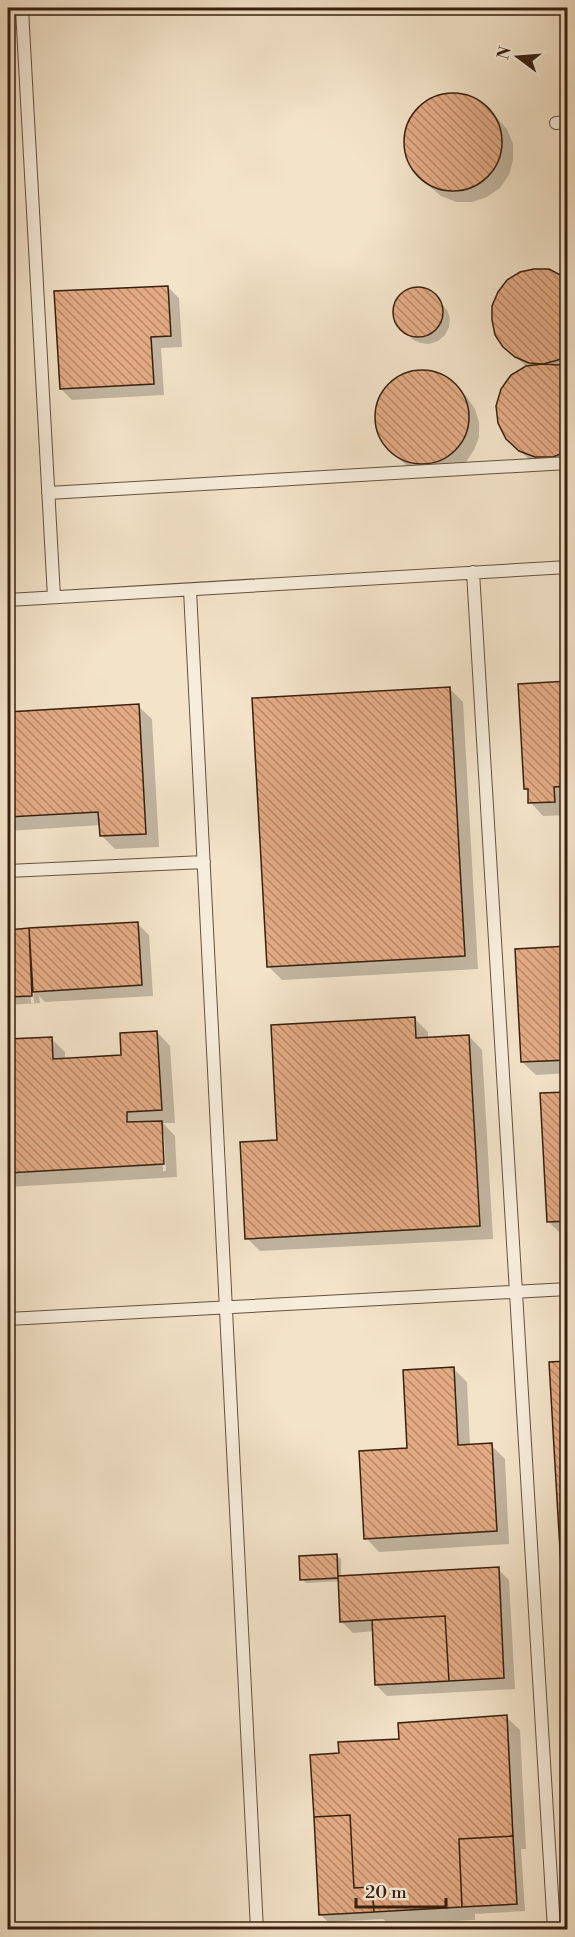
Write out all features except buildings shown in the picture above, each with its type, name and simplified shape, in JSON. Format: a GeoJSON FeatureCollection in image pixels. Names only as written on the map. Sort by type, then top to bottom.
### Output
{"type":"FeatureCollection","features":[{"type":"Feature","properties":{"kind":"lane"},"geometry":{"type":"LineString","coordinates":[[8,10],[22,9],[54,597]]}},
{"type":"Feature","properties":{"kind":"lane"},"geometry":{"type":"LineString","coordinates":[[48,493],[567,463]]}},
{"type":"Feature","properties":{"kind":"lane"},"geometry":{"type":"LineString","coordinates":[[8,600],[567,567]]}},
{"type":"Feature","properties":{"kind":"lane"},"geometry":{"type":"LineString","coordinates":[[473,572],[554,1929]]}},
{"type":"Feature","properties":{"kind":"lane"},"geometry":{"type":"LineString","coordinates":[[190,590],[257,1929]]}},
{"type":"Feature","properties":{"kind":"lane"},"geometry":{"type":"LineString","coordinates":[[8,871],[204,862]]}},
{"type":"Feature","properties":{"kind":"lane"},"geometry":{"type":"LineString","coordinates":[[8,1319],[567,1289]]}}]}
